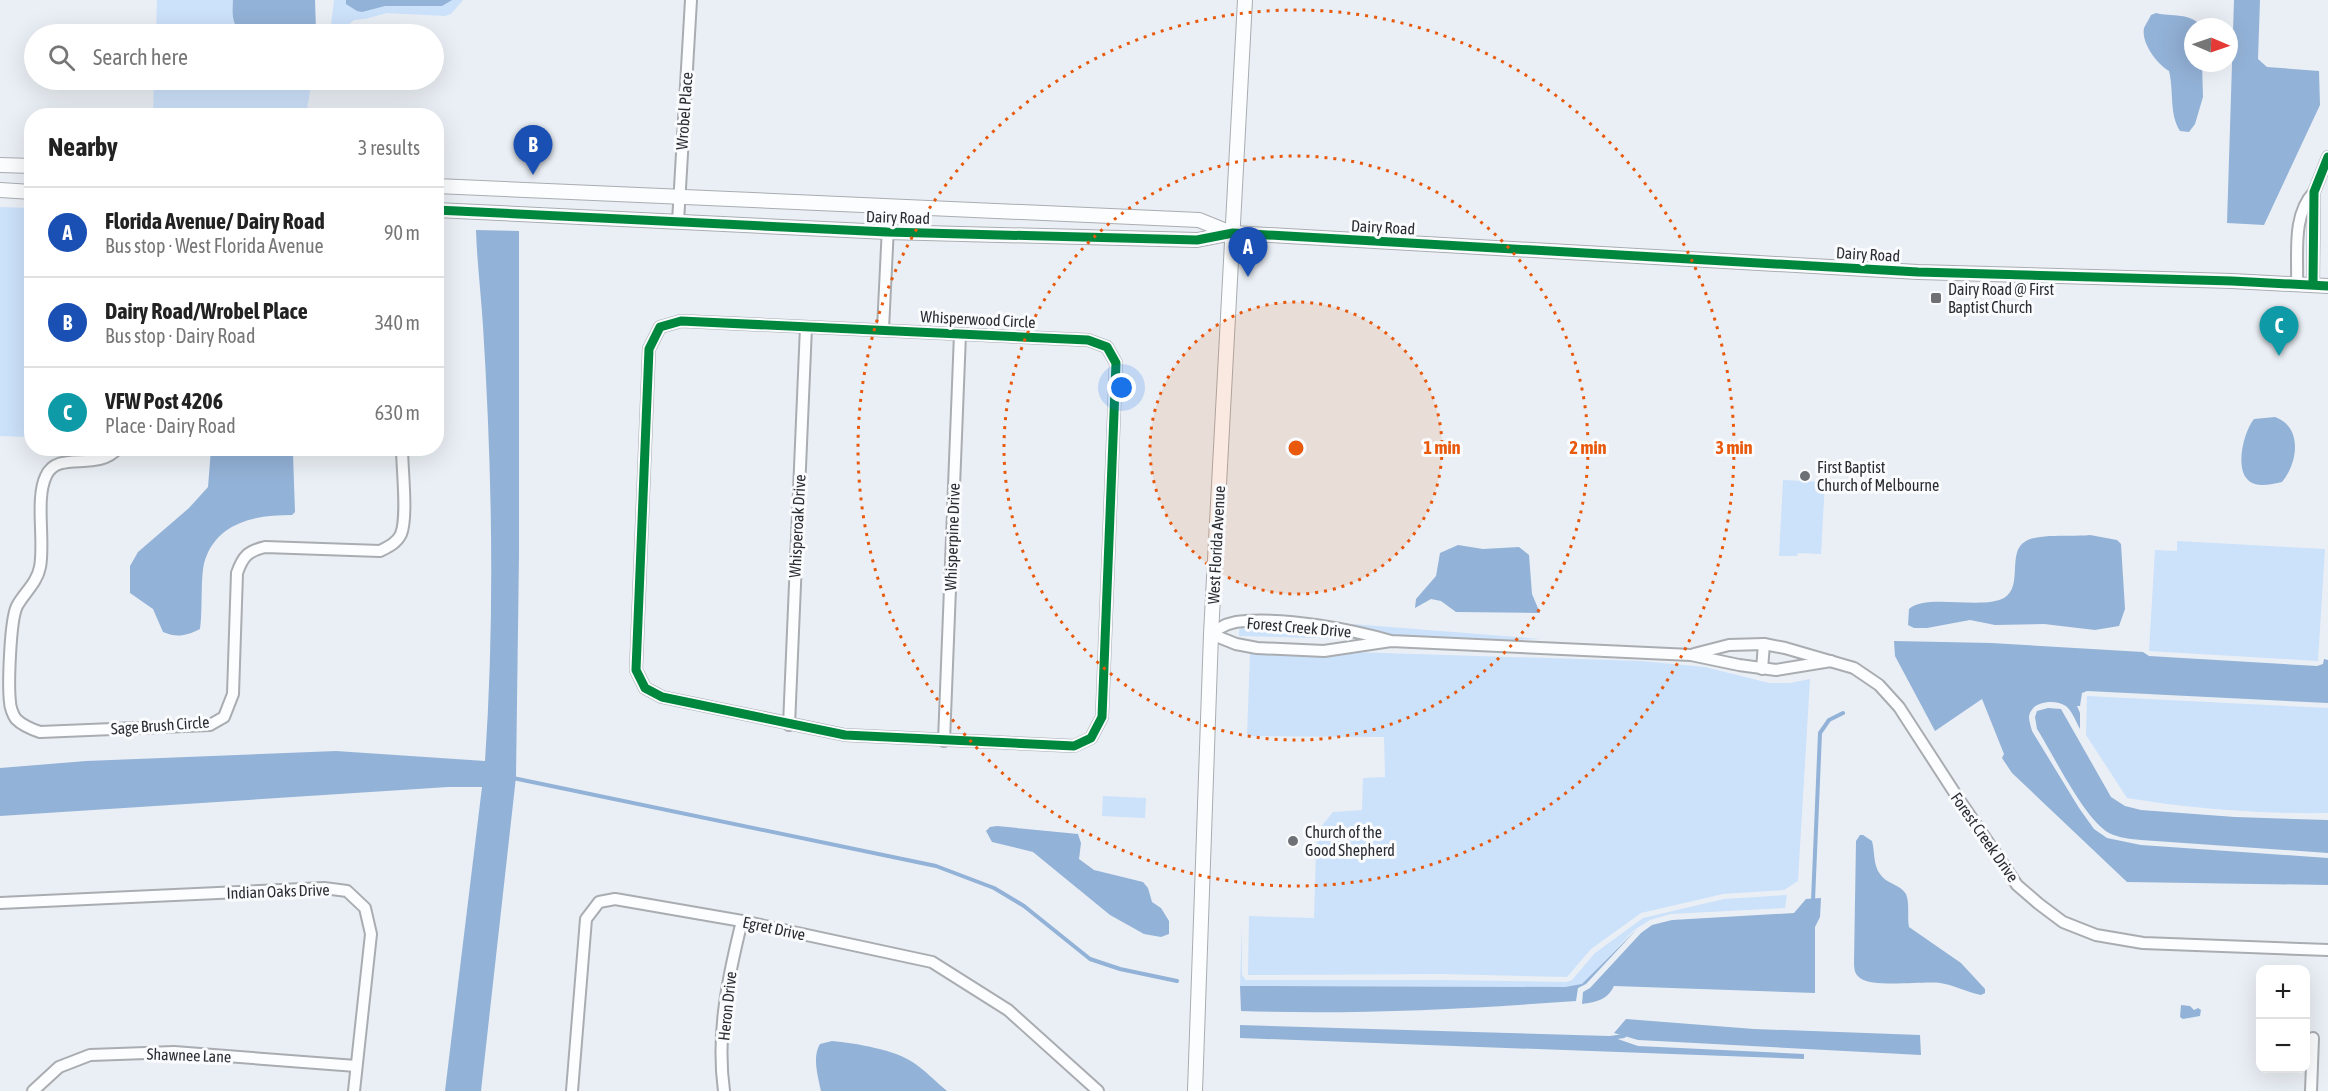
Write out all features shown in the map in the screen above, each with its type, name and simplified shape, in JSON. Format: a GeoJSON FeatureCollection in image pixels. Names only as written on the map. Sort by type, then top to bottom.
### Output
{"type":"FeatureCollection","features":[{"type":"Feature","properties":{"kind":"street","name":"Wrobel Place"},"geometry":{"type":"LineString","coordinates":[[678,222],[691,0]]}},
{"type":"Feature","properties":{"kind":"street","name":"West Florida Avenue"},"geometry":{"type":"LineString","coordinates":[[1195,1091],[1211,634],[1245,0]]}},
{"type":"Feature","properties":{"kind":"street"},"geometry":{"type":"LineString","coordinates":[[2297,284],[2299,220],[2302,208],[2314,192],[2328,157]]}},
{"type":"Feature","properties":{"kind":"street"},"geometry":{"type":"LineString","coordinates":[[0,165],[24,166]]}},
{"type":"Feature","properties":{"kind":"street","name":"Dairy Road"},"geometry":{"type":"LineString","coordinates":[[444,186],[1199,220],[1233,233]]}},
{"type":"Feature","properties":{"kind":"street"},"geometry":{"type":"LineString","coordinates":[[0,190],[24,192]]}},
{"type":"Feature","properties":{"kind":"street"},"geometry":{"type":"LineString","coordinates":[[2313,285],[2314,192]]}},
{"type":"Feature","properties":{"kind":"street"},"geometry":{"type":"LineString","coordinates":[[883,329],[889,206]]}},
{"type":"Feature","properties":{"kind":"street","name":"Dairy Road"},"geometry":{"type":"LineString","coordinates":[[444,210],[887,232],[1197,240],[1233,233],[1918,272],[2328,286]]}},
{"type":"Feature","properties":{"kind":"street","name":"Whisperwood Circle"},"geometry":{"type":"LineString","coordinates":[[681,321],[806,327],[1088,340],[1107,347],[1116,363],[1102,717],[1091,738],[1074,746],[845,735],[662,697],[645,688],[636,670],[649,348],[660,327],[681,321]]}},
{"type":"Feature","properties":{"kind":"street","name":"Whisperoak Drive"},"geometry":{"type":"LineString","coordinates":[[789,725],[806,327]]}},
{"type":"Feature","properties":{"kind":"street","name":"Whisperpine Drive"},"geometry":{"type":"LineString","coordinates":[[944,741],[960,334]]}},
{"type":"Feature","properties":{"kind":"street","name":"Sage Brush Circle"},"geometry":{"type":"LineString","coordinates":[[110,456],[101,460],[68,461],[54,467],[46,476],[43,491],[40,566],[37,579],[16,608],[12,622],[10,703],[15,718],[27,728],[40,732],[210,724],[224,717],[233,694],[237,573],[242,559],[251,551],[265,547],[380,551],[394,543],[401,533],[404,520],[402,456]]}},
{"type":"Feature","properties":{"kind":"street","name":"Forest Creek Drive"},"geometry":{"type":"LineString","coordinates":[[1211,634],[1222,626],[1244,621],[1290,623],[1363,633],[1391,642]]}},
{"type":"Feature","properties":{"kind":"street","name":"Forest Creek Drive"},"geometry":{"type":"LineString","coordinates":[[1211,634],[1236,644],[1257,648],[1324,651],[1391,642],[1691,655],[1776,670],[1830,661]]}},
{"type":"Feature","properties":{"kind":"street"},"geometry":{"type":"LineString","coordinates":[[1762,669],[1764,644]]}},
{"type":"Feature","properties":{"kind":"street","name":"Forest Creek Drive"},"geometry":{"type":"LineString","coordinates":[[1691,655],[1729,645],[1764,644],[1854,668],[1880,685],[1899,707],[2017,885],[2063,922],[2097,935],[2143,943],[2328,950]]}},
{"type":"Feature","properties":{"kind":"street","name":"Indian Oaks Drive"},"geometry":{"type":"LineString","coordinates":[[0,903],[324,888],[347,891],[365,908],[371,934],[354,1091]]}},
{"type":"Feature","properties":{"kind":"street","name":"Egret Drive"},"geometry":{"type":"LineString","coordinates":[[572,1091],[586,919],[599,902],[615,899],[742,921],[932,962],[1008,1010],[1098,1091]]}},
{"type":"Feature","properties":{"kind":"street","name":"Heron Drive"},"geometry":{"type":"LineString","coordinates":[[724,1091],[722,1023],[727,984],[742,921]]}},
{"type":"Feature","properties":{"kind":"street"},"geometry":{"type":"LineString","coordinates":[[2311,1091],[2313,1038]]}},
{"type":"Feature","properties":{"kind":"street","name":"Shawnee Lane"},"geometry":{"type":"LineString","coordinates":[[33,1091],[59,1067],[90,1054],[174,1052],[356,1066]]}},
{"type":"Feature","properties":{"kind":"shaded area"},"geometry":{"type":"Polygon","coordinates":[[[157,0],[233,0],[235,24],[156,24],[157,0]]]}},
{"type":"Feature","properties":{"kind":"shaded area"},"geometry":{"type":"Polygon","coordinates":[[[233,0],[315,0],[316,24],[235,24],[233,0]]]}},
{"type":"Feature","properties":{"kind":"shaded area"},"geometry":{"type":"Polygon","coordinates":[[[334,0],[463,0],[451,14],[445,16],[387,13],[354,20],[349,24],[331,24],[334,0]]]}},
{"type":"Feature","properties":{"kind":"shaded area"},"geometry":{"type":"Polygon","coordinates":[[[346,0],[452,0],[442,6],[385,6],[362,12],[346,4],[346,0]]]}},
{"type":"Feature","properties":{"kind":"shaded area"},"geometry":{"type":"Polygon","coordinates":[[[2234,0],[2260,0],[2258,59],[2267,67],[2319,71],[2320,105],[2264,225],[2227,223],[2232,72],[2238,72],[2238,18],[2233,18],[2234,0]]]}},
{"type":"Feature","properties":{"kind":"shaded area"},"geometry":{"type":"Polygon","coordinates":[[[2156,13],[2190,18],[2184,18],[2184,72],[2202,72],[2203,97],[2195,124],[2189,132],[2180,131],[2174,117],[2169,71],[2155,58],[2145,40],[2144,28],[2151,15],[2156,13]]]}},
{"type":"Feature","properties":{"kind":"shaded area"},"geometry":{"type":"Polygon","coordinates":[[[154,90],[310,90],[307,108],[153,108],[154,90]]]}},
{"type":"Feature","properties":{"kind":"shaded area"},"geometry":{"type":"Polygon","coordinates":[[[0,207],[24,208],[24,437],[0,436],[0,207]]]}},
{"type":"Feature","properties":{"kind":"shaded area"},"geometry":{"type":"Polygon","coordinates":[[[476,230],[519,231],[516,777],[481,1091],[445,1091],[482,787],[448,787],[0,816],[0,768],[86,761],[336,751],[485,761],[491,598],[490,489],[486,380],[476,230]]]}},
{"type":"Feature","properties":{"kind":"shaded area"},"geometry":{"type":"Polygon","coordinates":[[[2275,417],[2284,422],[2294,437],[2292,465],[2282,482],[2265,485],[2252,483],[2244,475],[2241,459],[2247,432],[2254,419],[2275,417]]]}},
{"type":"Feature","properties":{"kind":"shaded area"},"geometry":{"type":"Polygon","coordinates":[[[210,456],[293,456],[295,512],[292,515],[265,517],[240,523],[219,537],[211,547],[203,566],[200,629],[177,636],[163,632],[153,609],[130,593],[130,566],[138,552],[189,508],[208,487],[210,456]]]}},
{"type":"Feature","properties":{"kind":"shaded area"},"geometry":{"type":"Polygon","coordinates":[[[1783,480],[1825,482],[1821,554],[1798,553],[1797,556],[1779,556],[1783,480]]]}},
{"type":"Feature","properties":{"kind":"shaded area"},"geometry":{"type":"Polygon","coordinates":[[[2090,535],[2117,540],[2121,544],[2125,609],[2119,626],[2095,630],[2044,624],[1995,625],[1970,620],[1927,628],[1914,628],[1908,625],[1909,609],[1917,604],[1928,602],[1982,603],[2004,598],[2013,586],[2017,553],[2026,541],[2048,536],[2090,535]]]}},
{"type":"Feature","properties":{"kind":"shaded area"},"geometry":{"type":"Polygon","coordinates":[[[2177,541],[2325,549],[2318,661],[2149,651],[2155,550],[2177,551],[2177,541]]]}},
{"type":"Feature","properties":{"kind":"shaded area"},"geometry":{"type":"Polygon","coordinates":[[[1458,545],[1483,549],[1519,547],[1529,555],[1532,594],[1540,613],[1456,612],[1441,601],[1431,599],[1415,608],[1416,599],[1436,576],[1440,553],[1458,545]]]}},
{"type":"Feature","properties":{"kind":"shaded area"},"geometry":{"type":"Polygon","coordinates":[[[1240,615],[1541,639],[1466,642],[1239,636],[1240,615]]]}},
{"type":"Feature","properties":{"kind":"shaded area"},"geometry":{"type":"Polygon","coordinates":[[[1894,641],[1991,643],[2143,652],[2149,656],[2317,666],[2323,664],[2324,659],[2328,660],[2328,703],[2087,691],[2082,693],[2080,706],[2077,706],[2080,713],[2080,729],[2069,709],[2059,703],[2048,702],[2038,705],[2030,712],[2029,717],[2032,731],[2079,808],[2094,829],[2107,838],[2141,845],[2328,858],[2328,885],[2127,882],[2012,773],[2002,758],[2004,754],[1982,699],[1935,731],[1895,656],[1894,641]]]}},
{"type":"Feature","properties":{"kind":"shaded area"},"geometry":{"type":"Polygon","coordinates":[[[1351,652],[1641,661],[1705,667],[1769,683],[1790,683],[1810,679],[1798,881],[1784,890],[1723,894],[1641,913],[1591,949],[1567,977],[1441,974],[1248,975],[1249,916],[1314,918],[1316,850],[1320,828],[1333,812],[1362,810],[1363,778],[1385,777],[1384,737],[1247,736],[1250,653],[1309,657],[1351,652]]]}},
{"type":"Feature","properties":{"kind":"shaded area"},"geometry":{"type":"Polygon","coordinates":[[[2087,696],[2328,708],[2328,813],[2227,810],[2127,798],[2086,735],[2087,696]]]}},
{"type":"Feature","properties":{"kind":"shaded area"},"geometry":{"type":"Polygon","coordinates":[[[2048,708],[2061,709],[2111,797],[2125,806],[2141,810],[2235,817],[2328,820],[2328,853],[2141,840],[2109,833],[2099,826],[2079,801],[2037,729],[2035,717],[2037,711],[2048,708]]]}},
{"type":"Feature","properties":{"kind":"shaded area"},"geometry":{"type":"Polygon","coordinates":[[[1103,796],[1146,798],[1145,818],[1102,816],[1103,796]]]}},
{"type":"Feature","properties":{"kind":"shaded area"},"geometry":{"type":"Polygon","coordinates":[[[990,827],[1078,834],[1081,843],[1079,859],[1094,870],[1143,882],[1148,888],[1152,902],[1161,908],[1169,921],[1169,934],[1161,937],[1144,934],[1110,915],[1033,852],[992,842],[986,831],[990,827]]]}},
{"type":"Feature","properties":{"kind":"shaded area"},"geometry":{"type":"Polygon","coordinates":[[[1860,835],[1872,841],[1875,863],[1880,874],[1906,894],[1909,927],[1961,963],[1985,989],[1985,993],[1981,995],[1940,983],[1875,983],[1860,978],[1854,968],[1854,961],[1856,841],[1860,835]]]}},
{"type":"Feature","properties":{"kind":"shaded area"},"geometry":{"type":"Polygon","coordinates":[[[1787,895],[1785,908],[1671,914],[1650,920],[1634,930],[1582,985],[1565,987],[1240,986],[1242,925],[1242,975],[1246,980],[1567,982],[1572,980],[1595,953],[1643,918],[1724,899],[1787,895]]]}},
{"type":"Feature","properties":{"kind":"shaded area"},"geometry":{"type":"Polygon","coordinates":[[[1821,898],[1820,917],[1815,927],[1815,993],[1614,986],[1601,1000],[1582,1004],[1583,992],[1590,988],[1641,933],[1652,925],[1672,920],[1794,913],[1806,899],[1821,898]]]}},
{"type":"Feature","properties":{"kind":"shaded area"},"geometry":{"type":"Polygon","coordinates":[[[1638,928],[1586,984],[1578,988],[1576,1001],[1408,1011],[1241,1011],[1240,986],[1565,987],[1582,984],[1638,928]]]}},
{"type":"Feature","properties":{"kind":"shaded area"},"geometry":{"type":"Polygon","coordinates":[[[2181,1005],[2190,1006],[2194,1010],[2198,1008],[2201,1010],[2200,1016],[2183,1019],[2180,1017],[2181,1005]]]}},
{"type":"Feature","properties":{"kind":"shaded area"},"geometry":{"type":"Polygon","coordinates":[[[1626,1019],[1754,1029],[1920,1035],[1921,1055],[1638,1040],[1614,1033],[1626,1019]]]}},
{"type":"Feature","properties":{"kind":"shaded area"},"geometry":{"type":"Polygon","coordinates":[[[1240,1025],[1609,1036],[1638,1046],[1804,1054],[1804,1059],[1240,1038],[1240,1025]]]}},
{"type":"Feature","properties":{"kind":"shaded area"},"geometry":{"type":"Polygon","coordinates":[[[832,1041],[852,1043],[897,1054],[923,1069],[947,1091],[821,1091],[816,1055],[820,1044],[832,1041]]]}},
{"type":"Feature","properties":{"kind":"waterway"},"geometry":{"type":"LineString","coordinates":[[1813,901],[1820,733],[1829,720],[1843,713]]}},
{"type":"Feature","properties":{"kind":"waterway"},"geometry":{"type":"LineString","coordinates":[[513,778],[936,866],[994,888],[1024,906],[1090,959],[1120,969],[1177,981]]}},
{"type":"Feature","properties":{"kind":"waterway"},"geometry":{"type":"LineString","coordinates":[[1610,1038],[1624,1036]]}},
{"type":"Feature","properties":{"kind":"cycle path"},"geometry":{"type":"LineString","coordinates":[[2313,284],[2314,192],[2328,157]]}},
{"type":"Feature","properties":{"kind":"cycle path"},"geometry":{"type":"LineString","coordinates":[[444,210],[887,232],[1197,240],[1233,233],[1918,272],[2328,286]]}},
{"type":"Feature","properties":{"kind":"cycle path"},"geometry":{"type":"LineString","coordinates":[[681,321],[1088,340],[1107,347],[1116,363],[1102,717],[1091,738],[1074,746],[845,735],[662,697],[645,688],[636,670],[649,349],[660,327],[681,321]]}},
{"type":"Feature","properties":{"kind":"place","name":"Dairy Road/Wrobel Place"},"geometry":{"type":"Point","coordinates":[533,175]}},
{"type":"Feature","properties":{"kind":"place","name":"Florida Avenue/ Dairy Road"},"geometry":{"type":"Point","coordinates":[1248,277]}},
{"type":"Feature","properties":{"kind":"place","name":"Dairy Road @ First Baptist Church"},"geometry":{"type":"Point","coordinates":[1936,298]}},
{"type":"Feature","properties":{"kind":"place","name":"VFW Post 4206"},"geometry":{"type":"Point","coordinates":[2279,356]}},
{"type":"Feature","properties":{"kind":"place","name":"First Baptist Church of Melbourne"},"geometry":{"type":"Point","coordinates":[1805,476]}},
{"type":"Feature","properties":{"kind":"place","name":"Church of the Good Shepherd"},"geometry":{"type":"Point","coordinates":[1293,841]}}]}
